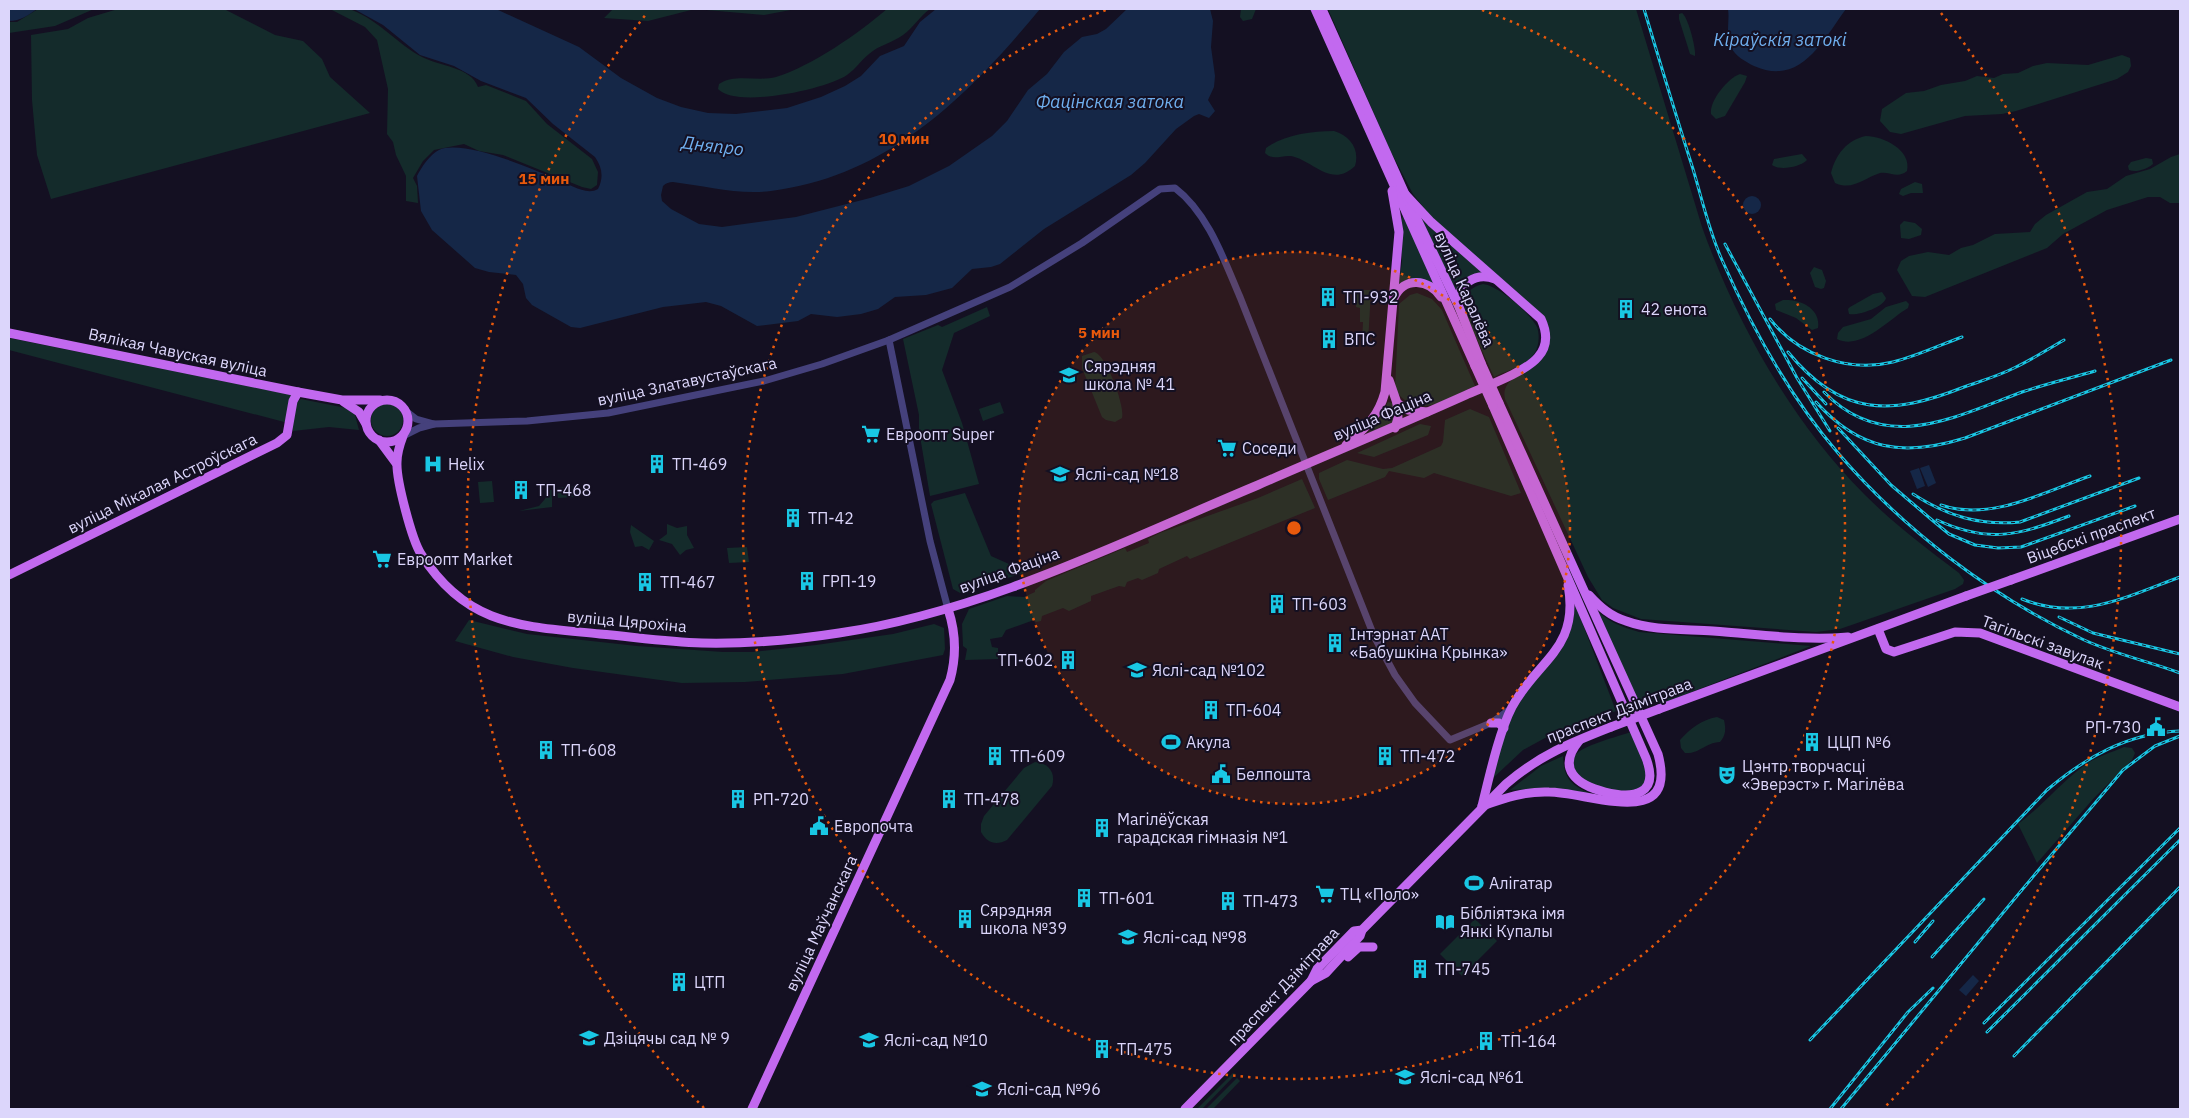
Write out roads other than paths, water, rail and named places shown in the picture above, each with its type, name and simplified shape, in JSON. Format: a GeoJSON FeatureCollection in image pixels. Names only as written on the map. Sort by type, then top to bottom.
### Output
{"type":"FeatureCollection","features":[{"type":"Feature","properties":{"kind":"main road","name":"вуліца Каралёва"},"geometry":{"type":"LineString","coordinates":[[1315,9],[1450,312],[1478,365],[1658,754],[1662,771],[1661,783],[1652,796],[1636,803],[1552,792],[1538,792],[1518,794],[1482,806]]}},
{"type":"Feature","properties":{"kind":"main road","name":"вуліца Каралёва"},"geometry":{"type":"LineString","coordinates":[[1322,9],[1405,194],[1459,307],[1478,365]]}},
{"type":"Feature","properties":{"kind":"main road"},"geometry":{"type":"LineString","coordinates":[[1340,450],[1371,422],[1381,407],[1388,375],[1398,232],[1391,179]]}},
{"type":"Feature","properties":{"kind":"main road"},"geometry":{"type":"LineString","coordinates":[[1405,194],[1431,222],[1499,281]]}},
{"type":"Feature","properties":{"kind":"main road"},"geometry":{"type":"LineString","coordinates":[[1459,307],[1458,297],[1465,284],[1482,276],[1499,281]]}},
{"type":"Feature","properties":{"kind":"main road","name":"вуліца Фаціна"},"geometry":{"type":"LineString","coordinates":[[948,609],[1024,583],[1395,428],[1513,374],[1535,361],[1544,345],[1546,332],[1544,326],[1532,309],[1499,281]]}},
{"type":"Feature","properties":{"kind":"main road"},"geometry":{"type":"LineString","coordinates":[[1392,305],[1402,286],[1416,282],[1429,285],[1436,290],[1450,312]]}},
{"type":"Feature","properties":{"kind":"main road","name":"Вялікая Чавуская вуліца"},"geometry":{"type":"LineString","coordinates":[[9,333],[342,400],[380,400]]}},
{"type":"Feature","properties":{"kind":"main road"},"geometry":{"type":"LineString","coordinates":[[1388,375],[1397,403],[1398,418],[1395,428]]}},
{"type":"Feature","properties":{"kind":"main road","name":"вуліца Мікалая Астроўскага"},"geometry":{"type":"LineString","coordinates":[[9,575],[277,443],[288,435],[293,402],[298,392]]}},
{"type":"Feature","properties":{"kind":"main road"},"geometry":{"type":"LineString","coordinates":[[342,400],[353,407],[366,424],[369,432],[379,440],[393,442],[403,436],[408,422],[407,412],[393,400],[380,400],[370,409],[366,424]]}},
{"type":"Feature","properties":{"kind":"main road"},"geometry":{"type":"LineString","coordinates":[[1397,403],[1408,410],[1427,412]]}},
{"type":"Feature","properties":{"kind":"main road","name":"вуліца Каралёва"},"geometry":{"type":"LineString","coordinates":[[1496,404],[1649,767],[1648,785],[1639,793],[1620,796],[1594,789],[1576,780],[1570,771],[1569,763],[1572,750],[1580,739]]}},
{"type":"Feature","properties":{"kind":"main road","name":"вуліца Цярохіна"},"geometry":{"type":"LineString","coordinates":[[396,463],[403,436]]}},
{"type":"Feature","properties":{"kind":"main road","name":"вуліца Цярохіна"},"geometry":{"type":"LineString","coordinates":[[379,440],[396,463],[412,535],[432,571],[460,599],[484,614],[503,621],[529,626],[695,642],[744,642],[840,633],[948,609]]}},
{"type":"Feature","properties":{"kind":"main road","name":"Віцебскі праспект"},"geometry":{"type":"LineString","coordinates":[[2011,580],[2180,518]]}},
{"type":"Feature","properties":{"kind":"main road"},"geometry":{"type":"LineString","coordinates":[[1482,806],[1504,728],[1512,708],[1561,644],[1567,629],[1570,604],[1566,572]]}},
{"type":"Feature","properties":{"kind":"main road","name":"праспект Дзімітрава"},"geometry":{"type":"LineString","coordinates":[[1185,1109],[1311,982],[1317,969],[1354,932],[1362,930],[1482,806],[1526,767],[1552,751],[1611,727],[2011,580]]}},
{"type":"Feature","properties":{"kind":"main road"},"geometry":{"type":"LineString","coordinates":[[1579,582],[1604,610],[1619,619],[1642,626],[1818,639],[1860,636]]}},
{"type":"Feature","properties":{"kind":"main road","name":"вуліца Маўчанскага"},"geometry":{"type":"LineString","coordinates":[[752,1109],[950,680],[955,658],[955,639],[954,627],[948,609]]}},
{"type":"Feature","properties":{"kind":"main road","name":"Тагільскі завулак"},"geometry":{"type":"LineString","coordinates":[[1878,629],[1886,648],[1894,652],[1955,632],[1980,633],[2180,708]]}},
{"type":"Feature","properties":{"kind":"main road"},"geometry":{"type":"LineString","coordinates":[[1615,688],[1626,684]]}},
{"type":"Feature","properties":{"kind":"main road"},"geometry":{"type":"LineString","coordinates":[[1490,723],[1499,723],[1504,728]]}},
{"type":"Feature","properties":{"kind":"main road"},"geometry":{"type":"LineString","coordinates":[[1326,973],[1360,936],[1362,930]]}},
{"type":"Feature","properties":{"kind":"main road"},"geometry":{"type":"LineString","coordinates":[[1311,982],[1339,966],[1359,947],[1372,947]]}},
{"type":"Feature","properties":{"kind":"street"},"geometry":{"type":"LineString","coordinates":[[889,340],[1010,287],[1082,243],[1160,189],[1167,187],[1175,188],[1184,195],[1210,230],[1240,296],[1374,636],[1395,675],[1415,703],[1450,740],[1490,723],[1512,708]]}},
{"type":"Feature","properties":{"kind":"street","name":"вуліца Златавустаўскага"},"geometry":{"type":"LineString","coordinates":[[434,424],[537,420],[608,413],[679,400],[764,381],[822,364],[889,340]]}},
{"type":"Feature","properties":{"kind":"street","name":"вуліца Фаціна"},"geometry":{"type":"LineString","coordinates":[[889,340],[930,541],[948,609]]}},
{"type":"Feature","properties":{"kind":"street"},"geometry":{"type":"LineString","coordinates":[[407,412],[416,419],[434,424]]}},
{"type":"Feature","properties":{"kind":"street"},"geometry":{"type":"LineString","coordinates":[[403,436],[419,428],[434,424]]}},
{"type":"Feature","properties":{"kind":"water"},"geometry":{"type":"Polygon","coordinates":[[[9,9],[37,9],[21,19],[9,21],[9,9]]]}},
{"type":"Feature","properties":{"kind":"water","name":"Фацінская затока"},"geometry":{"type":"Polygon","coordinates":[[[354,9],[496,9],[579,47],[621,78],[657,98],[681,107],[708,113],[736,114],[787,108],[821,97],[845,86],[861,76],[880,56],[904,46],[920,22],[936,9],[1040,9],[1013,41],[954,101],[923,127],[889,150],[853,168],[813,182],[771,191],[734,191],[673,182],[663,186],[662,201],[671,209],[699,224],[722,227],[796,217],[870,198],[909,186],[949,166],[992,136],[1007,121],[1028,90],[1047,74],[1064,52],[1082,37],[1097,34],[1106,29],[1127,9],[1210,9],[1213,21],[1211,47],[1215,76],[1214,87],[1208,100],[1215,111],[1209,118],[1199,114],[1194,116],[1176,129],[1145,163],[1131,175],[1044,229],[1000,264],[972,269],[952,288],[926,295],[895,297],[878,309],[861,314],[837,317],[811,314],[798,321],[757,326],[721,306],[706,302],[663,307],[580,328],[571,327],[532,305],[526,298],[523,284],[516,275],[489,272],[475,268],[432,230],[421,211],[417,176],[426,162],[439,150],[464,148],[533,169],[578,189],[593,191],[598,189],[602,176],[601,168],[595,157],[553,124],[526,98],[481,81],[454,66],[420,55],[383,25],[354,9]]]}},
{"type":"Feature","properties":{"kind":"water","name":"Кіраўскія затокі"},"geometry":{"type":"Polygon","coordinates":[[[1728,9],[1846,9],[1829,34],[1809,57],[1798,65],[1785,70],[1771,71],[1748,63],[1733,50],[1728,38],[1728,9]]]}},
{"type":"Feature","properties":{"kind":"water"},"geometry":{"type":"Polygon","coordinates":[[[1752,196],[1758,199],[1761,205],[1758,211],[1752,214],[1746,211],[1743,205],[1746,199],[1752,196]]]}},
{"type":"Feature","properties":{"kind":"water"},"geometry":{"type":"Polygon","coordinates":[[[1929,465],[1936,483],[1928,487],[1920,468],[1929,465]]]}},
{"type":"Feature","properties":{"kind":"water"},"geometry":{"type":"Polygon","coordinates":[[[1919,468],[1925,486],[1917,489],[1910,471],[1919,468]]]}},
{"type":"Feature","properties":{"kind":"water"},"geometry":{"type":"Polygon","coordinates":[[[1973,975],[1979,981],[1966,996],[1959,990],[1973,975]]]}},
{"type":"Feature","properties":{"kind":"railway"},"geometry":{"type":"LineString","coordinates":[[1644,9],[1717,249],[1746,311],[1773,361],[1820,431],[1838,453],[1891,508],[1920,534],[1982,582],[2048,622],[2082,639],[2106,649],[2180,673]]}},
{"type":"Feature","properties":{"kind":"railway"},"geometry":{"type":"LineString","coordinates":[[1725,244],[1797,378],[1830,431]]}},
{"type":"Feature","properties":{"kind":"railway"},"geometry":{"type":"LineString","coordinates":[[1770,319],[1781,332],[1809,351],[1842,363],[1859,365],[1893,362],[1920,354],[1962,337]]}},
{"type":"Feature","properties":{"kind":"railway"},"geometry":{"type":"LineString","coordinates":[[1788,352],[1808,373],[1828,389],[1848,399],[1868,405],[1890,406],[1913,403],[1938,396],[1996,376],[2027,362],[2064,340]]}},
{"type":"Feature","properties":{"kind":"railway"},"geometry":{"type":"LineString","coordinates":[[1816,402],[1849,431],[1866,440],[1884,446],[1922,447],[1965,438],[2171,360]]}},
{"type":"Feature","properties":{"kind":"railway"},"geometry":{"type":"LineString","coordinates":[[1824,392],[1847,411],[1871,422],[1896,426],[1921,425],[1946,420],[2022,392],[2095,371]]}},
{"type":"Feature","properties":{"kind":"railway"},"geometry":{"type":"LineString","coordinates":[[1802,378],[1826,404]]}},
{"type":"Feature","properties":{"kind":"railway"},"geometry":{"type":"LineString","coordinates":[[1838,428],[1891,485],[1949,534],[1975,545],[1998,548],[2021,547],[2135,506]]}},
{"type":"Feature","properties":{"kind":"railway"},"geometry":{"type":"LineString","coordinates":[[1941,505],[1978,510],[1998,508],[2036,497],[2090,476]]}},
{"type":"Feature","properties":{"kind":"railway"},"geometry":{"type":"LineString","coordinates":[[1913,494],[1938,508],[1964,518],[1991,522],[2020,522],[2139,478]]}},
{"type":"Feature","properties":{"kind":"railway"},"geometry":{"type":"LineString","coordinates":[[1937,520],[1973,532],[2004,534],[2035,528],[2069,516]]}},
{"type":"Feature","properties":{"kind":"railway"},"geometry":{"type":"LineString","coordinates":[[2022,599],[2063,608],[2083,607],[2121,599],[2180,577]]}},
{"type":"Feature","properties":{"kind":"railway"},"geometry":{"type":"LineString","coordinates":[[2059,617],[2093,633],[2180,654]]}},
{"type":"Feature","properties":{"kind":"railway"},"geometry":{"type":"LineString","coordinates":[[1810,1040],[2047,790],[2077,767],[2109,749],[2143,736],[2180,731]]}},
{"type":"Feature","properties":{"kind":"railway"},"geometry":{"type":"LineString","coordinates":[[1841,1109],[2123,770],[2155,746],[2180,736]]}},
{"type":"Feature","properties":{"kind":"railway"},"geometry":{"type":"LineString","coordinates":[[1984,1023],[2180,828]]}},
{"type":"Feature","properties":{"kind":"railway"},"geometry":{"type":"LineString","coordinates":[[1987,1032],[2180,840]]}},
{"type":"Feature","properties":{"kind":"railway"},"geometry":{"type":"LineString","coordinates":[[2014,1056],[2180,887]]}},
{"type":"Feature","properties":{"kind":"railway"},"geometry":{"type":"LineString","coordinates":[[1932,957],[1984,899]]}},
{"type":"Feature","properties":{"kind":"railway"},"geometry":{"type":"LineString","coordinates":[[1915,942],[1933,921]]}},
{"type":"Feature","properties":{"kind":"railway"},"geometry":{"type":"LineString","coordinates":[[1830,1109],[1908,1012],[1933,988]]}},
{"type":"Feature","properties":{"kind":"place","name":"ТП-932"},"geometry":{"type":"Point","coordinates":[1328,297]}},
{"type":"Feature","properties":{"kind":"place","name":"42 енота"},"geometry":{"type":"Point","coordinates":[1626,309]}},
{"type":"Feature","properties":{"kind":"place","name":"ВПС"},"geometry":{"type":"Point","coordinates":[1329,339]}},
{"type":"Feature","properties":{"kind":"place","name":"Сярэдняя школа № 41"},"geometry":{"type":"Point","coordinates":[1069,375]}},
{"type":"Feature","properties":{"kind":"place","name":"Евроопт Super"},"geometry":{"type":"Point","coordinates":[871,434]}},
{"type":"Feature","properties":{"kind":"place","name":"Соседи"},"geometry":{"type":"Point","coordinates":[1227,448]}},
{"type":"Feature","properties":{"kind":"place","name":"Helix"},"geometry":{"type":"Point","coordinates":[433,464]}},
{"type":"Feature","properties":{"kind":"place","name":"ТП-469"},"geometry":{"type":"Point","coordinates":[657,464]}},
{"type":"Feature","properties":{"kind":"place","name":"Яслі-сад №18"},"geometry":{"type":"Point","coordinates":[1060,474]}},
{"type":"Feature","properties":{"kind":"place","name":"ТП-468"},"geometry":{"type":"Point","coordinates":[521,490]}},
{"type":"Feature","properties":{"kind":"place","name":"ТП-42"},"geometry":{"type":"Point","coordinates":[793,518]}},
{"type":"Feature","properties":{"kind":"place","name":"Евроопт Market"},"geometry":{"type":"Point","coordinates":[382,559]}},
{"type":"Feature","properties":{"kind":"place","name":"ГРП-19"},"geometry":{"type":"Point","coordinates":[807,581]}},
{"type":"Feature","properties":{"kind":"place","name":"ТП-467"},"geometry":{"type":"Point","coordinates":[645,582]}},
{"type":"Feature","properties":{"kind":"place","name":"ТП-603"},"geometry":{"type":"Point","coordinates":[1277,604]}},
{"type":"Feature","properties":{"kind":"place","name":"Інтэрнат ААТ «Бабушкіна Крынка»"},"geometry":{"type":"Point","coordinates":[1335,643]}},
{"type":"Feature","properties":{"kind":"place","name":"ТП-602"},"geometry":{"type":"Point","coordinates":[1068,660]}},
{"type":"Feature","properties":{"kind":"place","name":"Яслі-сад №102"},"geometry":{"type":"Point","coordinates":[1137,670]}},
{"type":"Feature","properties":{"kind":"place","name":"ТП-604"},"geometry":{"type":"Point","coordinates":[1211,710]}},
{"type":"Feature","properties":{"kind":"place","name":"РП-730"},"geometry":{"type":"Point","coordinates":[2156,727]}},
{"type":"Feature","properties":{"kind":"place","name":"Акула"},"geometry":{"type":"Point","coordinates":[1171,742]}},
{"type":"Feature","properties":{"kind":"place","name":"ЦЦП №6"},"geometry":{"type":"Point","coordinates":[1812,742]}},
{"type":"Feature","properties":{"kind":"place","name":"ТП-608"},"geometry":{"type":"Point","coordinates":[546,750]}},
{"type":"Feature","properties":{"kind":"place","name":"ТП-609"},"geometry":{"type":"Point","coordinates":[995,756]}},
{"type":"Feature","properties":{"kind":"place","name":"ТП-472"},"geometry":{"type":"Point","coordinates":[1385,756]}},
{"type":"Feature","properties":{"kind":"place","name":"Белпошта"},"geometry":{"type":"Point","coordinates":[1221,774]}},
{"type":"Feature","properties":{"kind":"place","name":"Цэнтр творчасці «Эверэст» г. Магілёва"},"geometry":{"type":"Point","coordinates":[1727,775]}},
{"type":"Feature","properties":{"kind":"place","name":"РП-720"},"geometry":{"type":"Point","coordinates":[738,799]}},
{"type":"Feature","properties":{"kind":"place","name":"ТП-478"},"geometry":{"type":"Point","coordinates":[949,799]}},
{"type":"Feature","properties":{"kind":"place","name":"Европочта"},"geometry":{"type":"Point","coordinates":[819,826]}},
{"type":"Feature","properties":{"kind":"place","name":"Магілёўская гарадская гімназія №1"},"geometry":{"type":"Point","coordinates":[1102,828]}},
{"type":"Feature","properties":{"kind":"place","name":"Алігатар"},"geometry":{"type":"Point","coordinates":[1474,883]}},
{"type":"Feature","properties":{"kind":"place","name":"ТЦ «Поло»"},"geometry":{"type":"Point","coordinates":[1325,894]}},
{"type":"Feature","properties":{"kind":"place","name":"ТП-601"},"geometry":{"type":"Point","coordinates":[1084,898]}},
{"type":"Feature","properties":{"kind":"place","name":"ТП-473"},"geometry":{"type":"Point","coordinates":[1228,901]}},
{"type":"Feature","properties":{"kind":"place","name":"Сярэдняя школа №39"},"geometry":{"type":"Point","coordinates":[965,919]}},
{"type":"Feature","properties":{"kind":"place","name":"Бібліятэка імя Янкі Купалы"},"geometry":{"type":"Point","coordinates":[1445,922]}},
{"type":"Feature","properties":{"kind":"place","name":"Яслі-сад №98"},"geometry":{"type":"Point","coordinates":[1128,937]}},
{"type":"Feature","properties":{"kind":"place","name":"ТП-745"},"geometry":{"type":"Point","coordinates":[1420,969]}},
{"type":"Feature","properties":{"kind":"place","name":"ЦТП"},"geometry":{"type":"Point","coordinates":[679,982]}},
{"type":"Feature","properties":{"kind":"place","name":"Дзіцячы сад № 9"},"geometry":{"type":"Point","coordinates":[589,1038]}},
{"type":"Feature","properties":{"kind":"place","name":"Яслі-сад №10"},"geometry":{"type":"Point","coordinates":[869,1040]}},
{"type":"Feature","properties":{"kind":"place","name":"ТП-164"},"geometry":{"type":"Point","coordinates":[1486,1041]}},
{"type":"Feature","properties":{"kind":"place","name":"ТП-475"},"geometry":{"type":"Point","coordinates":[1102,1049]}},
{"type":"Feature","properties":{"kind":"place","name":"Яслі-сад №61"},"geometry":{"type":"Point","coordinates":[1405,1077]}},
{"type":"Feature","properties":{"kind":"place","name":"Яслі-сад №96"},"geometry":{"type":"Point","coordinates":[982,1089]}},
{"type":"Feature","properties":{"kind":"water label","name":"Дняпро"},"geometry":{"type":"Point","coordinates":[713,146]}}]}
